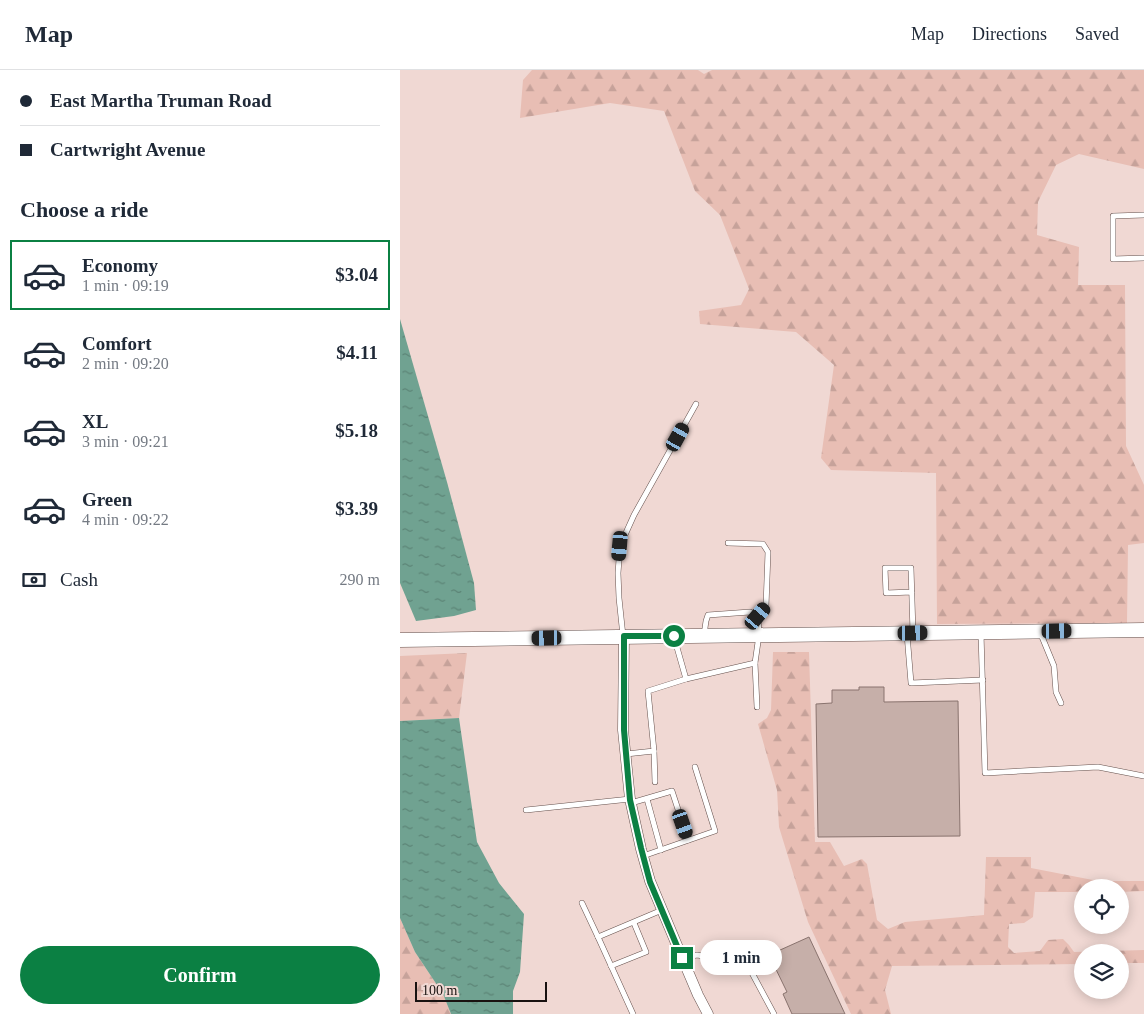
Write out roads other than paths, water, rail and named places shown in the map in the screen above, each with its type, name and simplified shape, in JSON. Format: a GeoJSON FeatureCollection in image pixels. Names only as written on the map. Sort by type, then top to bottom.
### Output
{"type":"FeatureCollection","features":[{"type":"Feature","properties":{"kind":"main road"},"geometry":{"type":"LineString","coordinates":[[400,640],[1144,630]]}},
{"type":"Feature","properties":{"kind":"street"},"geometry":{"type":"LineString","coordinates":[[624,636],[624,730],[630,801],[650,882],[698,995],[708,1014]]}},
{"type":"Feature","properties":{"kind":"lane"},"geometry":{"type":"LineString","coordinates":[[1144,215],[1112,216],[1113,259],[1144,258]]}},
{"type":"Feature","properties":{"kind":"lane"},"geometry":{"type":"LineString","coordinates":[[624,636],[619,598],[620,546],[634,515],[696,404]]}},
{"type":"Feature","properties":{"kind":"lane"},"geometry":{"type":"LineString","coordinates":[[728,543],[764,544],[768,552],[766,606],[758,616],[759,636],[755,663],[757,707]]}},
{"type":"Feature","properties":{"kind":"lane"},"geometry":{"type":"LineString","coordinates":[[912,592],[886,593],[885,568],[911,568],[912,592],[910,633],[911,683],[983,680]]}},
{"type":"Feature","properties":{"kind":"lane"},"geometry":{"type":"LineString","coordinates":[[704,636],[708,614],[750,612],[758,616]]}},
{"type":"Feature","properties":{"kind":"lane"},"geometry":{"type":"LineString","coordinates":[[981,632],[985,773],[1098,767],[1144,776]]}},
{"type":"Feature","properties":{"kind":"lane"},"geometry":{"type":"LineString","coordinates":[[1039,632],[1054,666],[1056,692],[1061,704]]}},
{"type":"Feature","properties":{"kind":"lane"},"geometry":{"type":"LineString","coordinates":[[674,636],[686,679]]}},
{"type":"Feature","properties":{"kind":"lane"},"geometry":{"type":"LineString","coordinates":[[655,782],[648,691],[686,679],[755,663]]}},
{"type":"Feature","properties":{"kind":"lane"},"geometry":{"type":"LineString","coordinates":[[626,754],[654,751]]}},
{"type":"Feature","properties":{"kind":"lane"},"geometry":{"type":"LineString","coordinates":[[643,856],[715,831],[695,767]]}},
{"type":"Feature","properties":{"kind":"lane"},"geometry":{"type":"LineString","coordinates":[[526,810],[647,799],[672,791],[688,840]]}},
{"type":"Feature","properties":{"kind":"lane"},"geometry":{"type":"LineString","coordinates":[[647,799],[662,850]]}},
{"type":"Feature","properties":{"kind":"lane"},"geometry":{"type":"LineString","coordinates":[[582,903],[633,1014]]}},
{"type":"Feature","properties":{"kind":"lane"},"geometry":{"type":"LineString","coordinates":[[598,937],[662,910]]}},
{"type":"Feature","properties":{"kind":"lane"},"geometry":{"type":"LineString","coordinates":[[611,966],[646,952],[634,923]]}},
{"type":"Feature","properties":{"kind":"lane"},"geometry":{"type":"LineString","coordinates":[[682,958],[698,955],[738,962],[752,973],[774,1014]]}},
{"type":"Feature","properties":{"kind":"water"},"geometry":{"type":"Polygon","coordinates":[[[400,319],[474,583],[476,610],[454,616],[416,621],[400,583],[400,319]]]}},
{"type":"Feature","properties":{"kind":"water"},"geometry":{"type":"Polygon","coordinates":[[[459,718],[477,842],[499,883],[524,914],[520,972],[513,991],[513,1014],[451,1014],[443,994],[415,952],[400,918],[400,721],[459,718]]]}}]}
